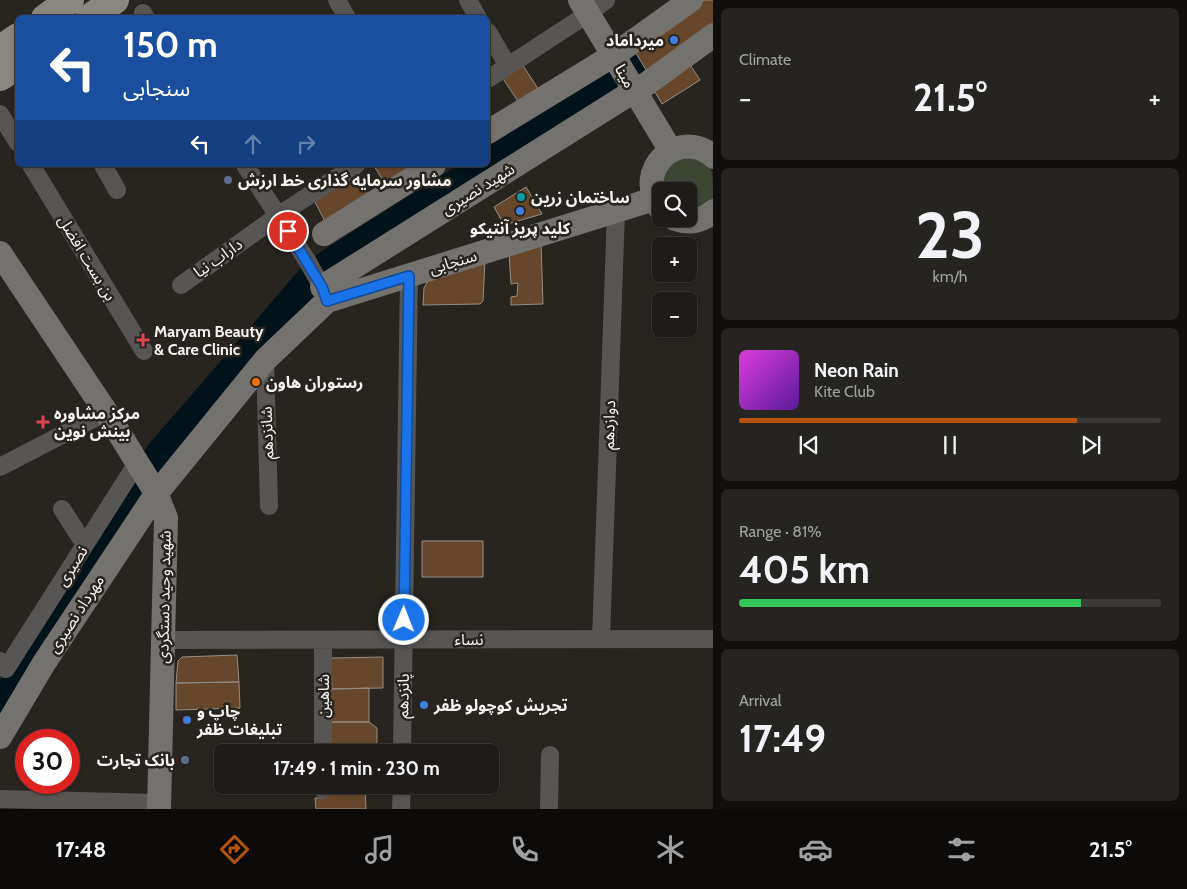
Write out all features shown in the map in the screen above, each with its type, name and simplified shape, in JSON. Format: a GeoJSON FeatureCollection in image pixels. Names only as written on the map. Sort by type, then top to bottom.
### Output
{"type":"FeatureCollection","features":[{"type":"Feature","properties":{"kind":"main road"},"geometry":{"type":"LineString","coordinates":[[49,15],[70,0]]}},
{"type":"Feature","properties":{"kind":"main road"},"geometry":{"type":"LineString","coordinates":[[0,49],[15,39]]}},
{"type":"Feature","properties":{"kind":"main road"},"geometry":{"type":"LineString","coordinates":[[0,77],[15,67]]}},
{"type":"Feature","properties":{"kind":"street"},"geometry":{"type":"LineString","coordinates":[[337,0],[345,15]]}},
{"type":"Feature","properties":{"kind":"street"},"geometry":{"type":"LineString","coordinates":[[468,0],[476,15]]}},
{"type":"Feature","properties":{"kind":"street"},"geometry":{"type":"LineString","coordinates":[[490,131],[614,55],[691,0]]}},
{"type":"Feature","properties":{"kind":"street"},"geometry":{"type":"LineString","coordinates":[[490,78],[592,4]]}},
{"type":"Feature","properties":{"kind":"street","name":"مینا"},"geometry":{"type":"LineString","coordinates":[[592,4],[614,55],[639,88],[676,150]]}},
{"type":"Feature","properties":{"kind":"street"},"geometry":{"type":"LineString","coordinates":[[490,35],[508,66]]}},
{"type":"Feature","properties":{"kind":"street","name":"شهید نصیری"},"geometry":{"type":"LineString","coordinates":[[325,294],[639,88],[713,35]]}},
{"type":"Feature","properties":{"kind":"street"},"geometry":{"type":"LineString","coordinates":[[0,114],[15,138]]}},
{"type":"Feature","properties":{"kind":"street"},"geometry":{"type":"LineString","coordinates":[[652,190],[652,177],[655,167],[662,158],[676,150],[690,147],[700,149],[713,157]]}},
{"type":"Feature","properties":{"kind":"street","name":"بن بست افضل"},"geometry":{"type":"LineString","coordinates":[[32,167],[144,351]]}},
{"type":"Feature","properties":{"kind":"street"},"geometry":{"type":"LineString","coordinates":[[104,167],[118,190]]}},
{"type":"Feature","properties":{"kind":"street"},"geometry":{"type":"LineString","coordinates":[[246,167],[308,262],[325,294]]}},
{"type":"Feature","properties":{"kind":"street","name":"داراب نیا"},"geometry":{"type":"LineString","coordinates":[[181,284],[278,215],[353,167]]}},
{"type":"Feature","properties":{"kind":"street"},"geometry":{"type":"LineString","coordinates":[[324,234],[431,167]]}},
{"type":"Feature","properties":{"kind":"street","name":"سنجابی"},"geometry":{"type":"LineString","coordinates":[[147,478],[265,360],[325,294],[409,276],[616,212],[652,205]]}},
{"type":"Feature","properties":{"kind":"street","name":"دوازدهم"},"geometry":{"type":"LineString","coordinates":[[601,639],[616,212]]}},
{"type":"Feature","properties":{"kind":"street"},"geometry":{"type":"LineString","coordinates":[[697,220],[711,217]]}},
{"type":"Feature","properties":{"kind":"street","name":"شهید وحید دستگردی"},"geometry":{"type":"LineString","coordinates":[[0,253],[106,412],[147,478],[166,518],[159,806]]}},
{"type":"Feature","properties":{"kind":"street","name":"پانزدهم"},"geometry":{"type":"LineString","coordinates":[[402,744],[409,276]]}},
{"type":"Feature","properties":{"kind":"street","name":"شانزدهم"},"geometry":{"type":"LineString","coordinates":[[265,360],[269,506]]}},
{"type":"Feature","properties":{"kind":"street"},"geometry":{"type":"LineString","coordinates":[[0,468],[106,412]]}},
{"type":"Feature","properties":{"kind":"street","name":"نصیری"},"geometry":{"type":"LineString","coordinates":[[3,665],[85,546],[147,478]]}},
{"type":"Feature","properties":{"kind":"street","name":"مهرداد نصیری"},"geometry":{"type":"LineString","coordinates":[[0,737],[44,663],[147,478]]}},
{"type":"Feature","properties":{"kind":"street"},"geometry":{"type":"LineString","coordinates":[[62,509],[85,546]]}},
{"type":"Feature","properties":{"kind":"street","name":"نساء"},"geometry":{"type":"LineString","coordinates":[[164,640],[713,639]]}},
{"type":"Feature","properties":{"kind":"street","name":"شاهین"},"geometry":{"type":"LineString","coordinates":[[323,640],[323,744]]}},
{"type":"Feature","properties":{"kind":"street"},"geometry":{"type":"LineString","coordinates":[[549,809],[550,755]]}},
{"type":"Feature","properties":{"kind":"street"},"geometry":{"type":"LineString","coordinates":[[401,809],[402,794]]}},
{"type":"Feature","properties":{"kind":"street"},"geometry":{"type":"LineString","coordinates":[[0,799],[159,806]]}},
{"type":"Feature","properties":{"kind":"green space"},"geometry":{"type":"Polygon","coordinates":[[[680,155],[705,163],[712,171],[713,199],[697,209],[697,182],[660,182],[660,176],[680,155]]]}},
{"type":"Feature","properties":{"kind":"building","name":"میرداماد"},"geometry":{"type":"Polygon","coordinates":[[[704,0],[713,0],[713,30],[649,75],[634,50],[704,0]]]}},
{"type":"Feature","properties":{"kind":"building"},"geometry":{"type":"Polygon","coordinates":[[[687,60],[700,80],[662,104],[655,92],[687,60]]]}},
{"type":"Feature","properties":{"kind":"building"},"geometry":{"type":"Polygon","coordinates":[[[522,64],[539,90],[519,103],[502,77],[522,64]]]}},
{"type":"Feature","properties":{"kind":"building"},"geometry":{"type":"Polygon","coordinates":[[[375,167],[427,167],[389,190],[375,167]]]}},
{"type":"Feature","properties":{"kind":"building"},"geometry":{"type":"Polygon","coordinates":[[[355,173],[371,200],[328,227],[314,200],[355,173]]]}},
{"type":"Feature","properties":{"kind":"building","name":"ساختمان زرین"},"geometry":{"type":"Polygon","coordinates":[[[526,187],[542,214],[504,225],[494,207],[526,187]]]}},
{"type":"Feature","properties":{"kind":"building"},"geometry":{"type":"Polygon","coordinates":[[[541,242],[543,304],[511,305],[511,297],[517,296],[518,283],[511,284],[509,254],[541,242]]]}},
{"type":"Feature","properties":{"kind":"building"},"geometry":{"type":"Polygon","coordinates":[[[485,261],[483,301],[480,304],[423,305],[424,288],[429,279],[485,261]]]}},
{"type":"Feature","properties":{"kind":"building"},"geometry":{"type":"Polygon","coordinates":[[[422,541],[483,541],[483,577],[422,577],[422,541]]]}},
{"type":"Feature","properties":{"kind":"building"},"geometry":{"type":"Polygon","coordinates":[[[237,655],[239,682],[176,683],[178,661],[182,657],[237,655]]]}},
{"type":"Feature","properties":{"kind":"building"},"geometry":{"type":"Polygon","coordinates":[[[383,657],[383,688],[332,689],[331,658],[383,657]]]}},
{"type":"Feature","properties":{"kind":"building"},"geometry":{"type":"Polygon","coordinates":[[[239,682],[240,708],[176,710],[176,683],[239,682]]]}},
{"type":"Feature","properties":{"kind":"building"},"geometry":{"type":"Polygon","coordinates":[[[369,688],[369,722],[328,722],[328,689],[369,688]]]}},
{"type":"Feature","properties":{"kind":"building"},"geometry":{"type":"Polygon","coordinates":[[[328,722],[369,722],[377,728],[377,742],[375,744],[329,744],[328,722]]]}},
{"type":"Feature","properties":{"kind":"building"},"geometry":{"type":"Polygon","coordinates":[[[326,794],[365,794],[366,809],[316,809],[315,798],[326,798],[326,794]]]}},
{"type":"Feature","properties":{"kind":"waterway"},"geometry":{"type":"LineString","coordinates":[[490,162],[641,66],[672,42]]}},
{"type":"Feature","properties":{"kind":"waterway"},"geometry":{"type":"LineString","coordinates":[[0,707],[159,454],[310,279],[329,263],[481,167]]}},
{"type":"Feature","properties":{"kind":"place","name":"میرداماد"},"geometry":{"type":"Point","coordinates":[674,40]}},
{"type":"Feature","properties":{"kind":"place","name":"مشاور سرمایه‌ گذاری خط ارزش"},"geometry":{"type":"Point","coordinates":[228,180]}},
{"type":"Feature","properties":{"kind":"place","name":"ساختمان زرین"},"geometry":{"type":"Point","coordinates":[521,197]}},
{"type":"Feature","properties":{"kind":"place","name":"کلید پریز آنتیکو"},"geometry":{"type":"Point","coordinates":[520,211]}},
{"type":"Feature","properties":{"kind":"place","name":"Maryam Beauty & Care Clinic"},"geometry":{"type":"Point","coordinates":[143,340]}},
{"type":"Feature","properties":{"kind":"place","name":"رستوران هاون"},"geometry":{"type":"Point","coordinates":[256,382]}},
{"type":"Feature","properties":{"kind":"place","name":"مرکز مشاوره بینش نوین"},"geometry":{"type":"Point","coordinates":[43,422]}},
{"type":"Feature","properties":{"kind":"place","name":"تجریش کوچولو ظفر"},"geometry":{"type":"Point","coordinates":[424,705]}},
{"type":"Feature","properties":{"kind":"place","name":"چاپ و تبلیغات ظفر"},"geometry":{"type":"Point","coordinates":[187,720]}},
{"type":"Feature","properties":{"kind":"place","name":"بانک تجارت"},"geometry":{"type":"Point","coordinates":[185,760]}},
{"type":"Feature","properties":{"kind":"route"},"geometry":{"type":"LineString","coordinates":[[288,231],[322,287],[327,301],[409,276],[404,620]]}}]}
